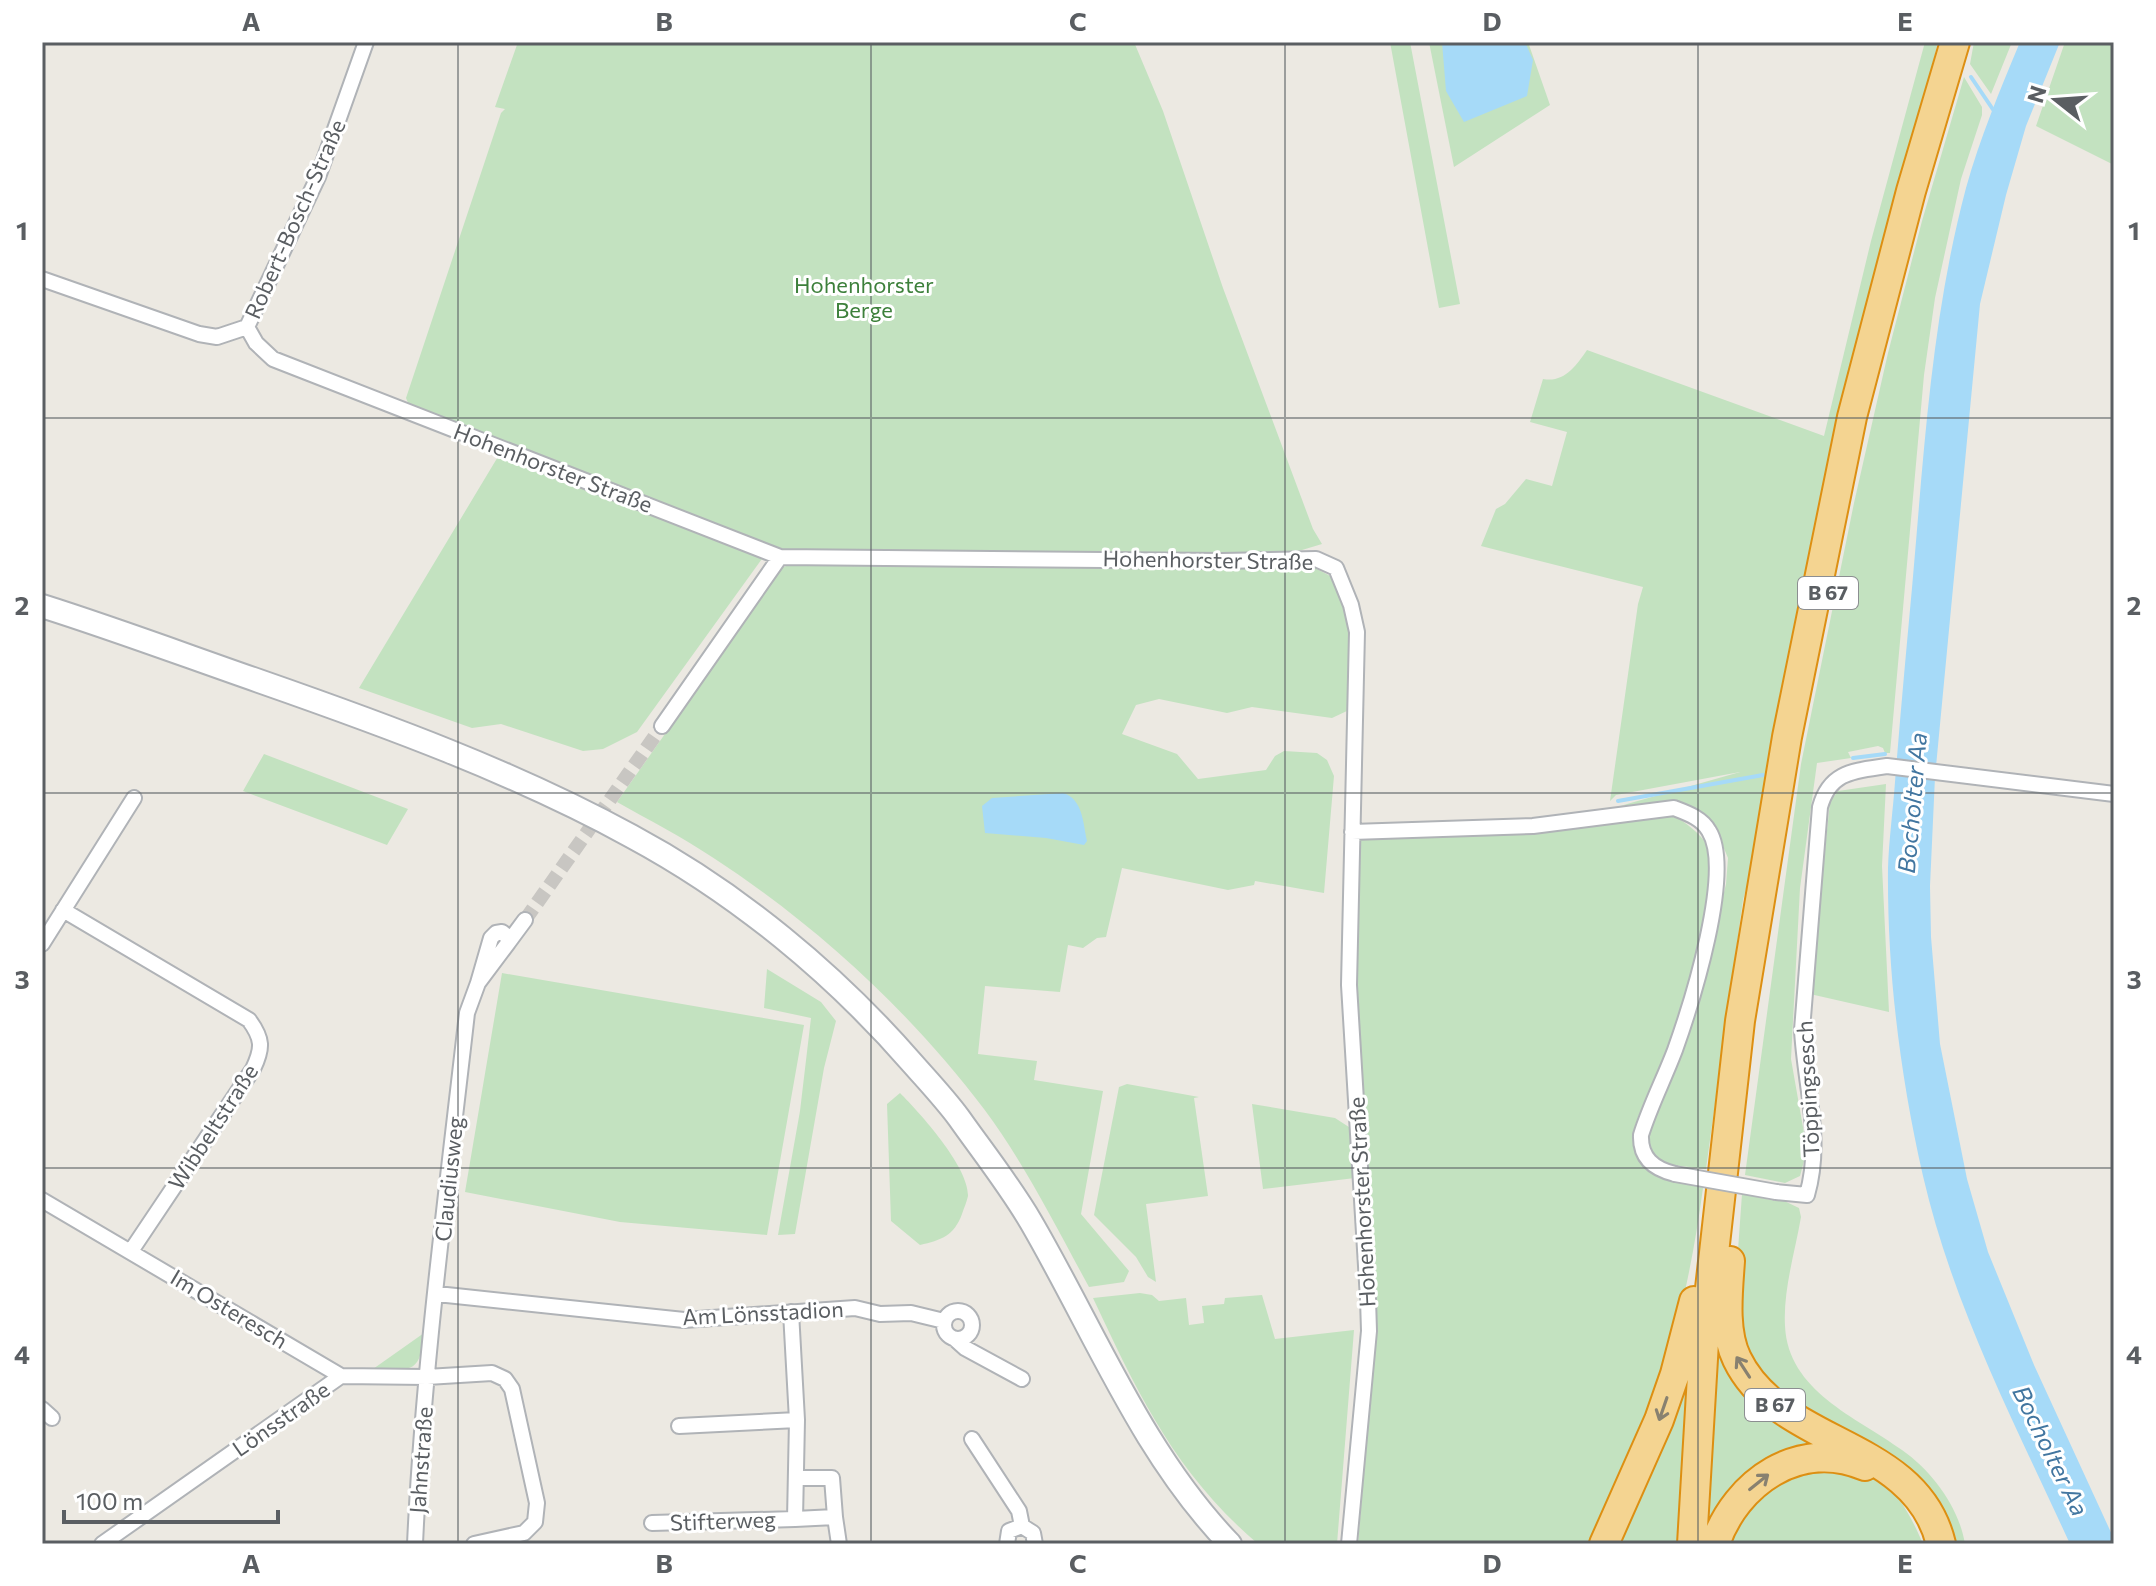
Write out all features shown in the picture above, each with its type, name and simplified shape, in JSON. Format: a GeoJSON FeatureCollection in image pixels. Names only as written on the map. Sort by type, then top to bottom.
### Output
{"type":"FeatureCollection","features":[{"type":"Feature","properties":{"kind":"highway","name":"B 67"},"geometry":{"type":"LineString","coordinates":[[1692,1544],[1704,1342],[1740,1021],[1787,737],[1852,417],[1911,191],[1955,42]]}},
{"type":"Feature","properties":{"kind":"highway","name":"B 67"},"geometry":{"type":"LineString","coordinates":[[1704,1544],[1713,1343],[1736,1154],[1798,738],[1860,434],[1923,187],[1965,42]]}},
{"type":"Feature","properties":{"kind":"highway","name":"B 67"},"geometry":{"type":"LineString","coordinates":[[1736,1154],[1728,1299],[1736,1358],[1755,1386],[1780,1409],[1903,1480],[1923,1502],[1937,1527],[1941,1544]]}},
{"type":"Feature","properties":{"kind":"highway","name":"B 67"},"geometry":{"type":"LineString","coordinates":[[1604,1544],[1642,1462],[1675,1374],[1720,1199]]}},
{"type":"Feature","properties":{"kind":"highway"},"geometry":{"type":"LineString","coordinates":[[1715,1544],[1728,1512],[1750,1488],[1772,1471],[1803,1460],[1831,1458],[1850,1461],[1872,1470],[1909,1497],[1929,1529],[1931,1544]]}},
{"type":"Feature","properties":{"kind":"main road"},"geometry":{"type":"LineString","coordinates":[[42,606],[328,705],[555,797],[634,837],[707,882],[769,926],[871,1015],[956,1114],[1029,1218],[1122,1389],[1168,1466],[1198,1508],[1230,1544]]}},
{"type":"Feature","properties":{"kind":"street","name":"Robert-Bosch-Straße"},"geometry":{"type":"LineString","coordinates":[[42,279],[199,334],[217,337],[247,327],[318,177],[366,42]]}},
{"type":"Feature","properties":{"kind":"street","name":"Hohenhorster Straße"},"geometry":{"type":"LineString","coordinates":[[247,327],[256,343],[273,359],[780,557],[1222,561],[1303,558],[1326,562],[1336,568],[1357,632],[1349,985],[1369,1331],[1349,1544]]}},
{"type":"Feature","properties":{"kind":"street"},"geometry":{"type":"LineString","coordinates":[[662,726],[780,557]]}},
{"type":"Feature","properties":{"kind":"street","name":"Töppingsesch"},"geometry":{"type":"LineString","coordinates":[[1352,832],[1533,826],[1674,808],[1694,816],[1709,830],[1716,849],[1718,868],[1710,919],[1686,1018],[1641,1135],[1643,1153],[1658,1169],[1675,1174],[1807,1195],[1812,1177],[1814,1129],[1803,1059],[1802,1030],[1820,807],[1824,791],[1834,779],[1887,766],[2114,794]]}},
{"type":"Feature","properties":{"kind":"street"},"geometry":{"type":"LineString","coordinates":[[42,944],[53,916],[134,798]]}},
{"type":"Feature","properties":{"kind":"street","name":"Wibbeltstraße"},"geometry":{"type":"LineString","coordinates":[[53,916],[249,1020],[260,1035],[260,1055],[253,1069],[131,1251]]}},
{"type":"Feature","properties":{"kind":"street","name":"Claudiusweg"},"geometry":{"type":"LineString","coordinates":[[427,1377],[467,1013],[491,938],[502,932],[507,936],[508,943],[525,920]]}},
{"type":"Feature","properties":{"kind":"street","name":"Im Osteresch"},"geometry":{"type":"LineString","coordinates":[[42,1200],[341,1376]]}},
{"type":"Feature","properties":{"kind":"street","name":"Am Lönsstadion"},"geometry":{"type":"LineString","coordinates":[[437,1294],[684,1320],[855,1308],[880,1314],[911,1313],[944,1321],[954,1311],[964,1312],[971,1319],[970,1333],[964,1339],[955,1339]]}},
{"type":"Feature","properties":{"kind":"street","name":"Stifterweg"},"geometry":{"type":"LineString","coordinates":[[791,1312],[797,1420],[795,1519]]}},
{"type":"Feature","properties":{"kind":"street"},"geometry":{"type":"LineString","coordinates":[[944,1321],[947,1334],[965,1348],[1022,1379]]}},
{"type":"Feature","properties":{"kind":"street"},"geometry":{"type":"LineString","coordinates":[[341,1376],[427,1377],[492,1373],[505,1379],[512,1389],[537,1503],[535,1522],[524,1533],[474,1544]]}},
{"type":"Feature","properties":{"kind":"street","name":"Lönsstraße"},"geometry":{"type":"LineString","coordinates":[[102,1544],[341,1376]]}},
{"type":"Feature","properties":{"kind":"street","name":"Jahnstraße"},"geometry":{"type":"LineString","coordinates":[[415,1544],[427,1377]]}},
{"type":"Feature","properties":{"kind":"street"},"geometry":{"type":"LineString","coordinates":[[679,1426],[797,1420]]}},
{"type":"Feature","properties":{"kind":"street"},"geometry":{"type":"LineString","coordinates":[[972,1439],[1019,1511],[1022,1526],[1033,1533],[1035,1544]]}},
{"type":"Feature","properties":{"kind":"street"},"geometry":{"type":"LineString","coordinates":[[796,1478],[832,1478],[839,1544]]}},
{"type":"Feature","properties":{"kind":"street","name":"Stifterweg"},"geometry":{"type":"LineString","coordinates":[[652,1523],[835,1517]]}},
{"type":"Feature","properties":{"kind":"street"},"geometry":{"type":"LineString","coordinates":[[1007,1544],[1009,1531],[1022,1526]]}},
{"type":"Feature","properties":{"kind":"green space","name":"Hohenhorster Berge"},"geometry":{"type":"Polygon","coordinates":[[[518,42],[1134,42],[1163,111],[1223,288],[1313,529],[1322,544],[1292,553],[1260,557],[779,550],[411,410],[406,398],[501,113],[505,109],[495,107],[518,42]]]}},
{"type":"Feature","properties":{"kind":"green space"},"geometry":{"type":"Polygon","coordinates":[[[1390,42],[1410,42],[1460,304],[1439,308],[1390,42]]]}},
{"type":"Feature","properties":{"kind":"green space"},"geometry":{"type":"Polygon","coordinates":[[[1429,42],[1528,42],[1550,105],[1454,167],[1429,42]]]}},
{"type":"Feature","properties":{"kind":"green space"},"geometry":{"type":"Polygon","coordinates":[[[1925,42],[1938,42],[1903,183],[1762,830],[1743,900],[1706,1169],[1664,1164],[1650,1152],[1647,1133],[1705,971],[1726,884],[1728,858],[1716,829],[1693,807],[1675,801],[1620,806],[1740,772],[1616,795],[1610,801],[1643,587],[1481,546],[1496,509],[1505,504],[1526,479],[1552,486],[1567,432],[1530,422],[1543,379],[1563,376],[1587,350],[1824,436],[1871,241],[1925,42]]]}},
{"type":"Feature","properties":{"kind":"green space"},"geometry":{"type":"Polygon","coordinates":[[[1974,42],[2012,42],[1991,94],[1970,64],[1974,42]]]}},
{"type":"Feature","properties":{"kind":"green space"},"geometry":{"type":"Polygon","coordinates":[[[2065,42],[2114,42],[2114,165],[2036,126],[2065,42]]]}},
{"type":"Feature","properties":{"kind":"green space"},"geometry":{"type":"Polygon","coordinates":[[[1964,77],[1982,107],[1982,115],[1961,179],[1935,298],[1924,375],[1890,753],[1885,753],[1878,746],[1848,752],[1851,758],[1817,763],[1800,888],[1791,1059],[1807,1150],[1800,1176],[1785,1183],[1745,1175],[1801,764],[1888,353],[1964,77]]]}},
{"type":"Feature","properties":{"kind":"green space"},"geometry":{"type":"Polygon","coordinates":[[[499,455],[764,556],[637,732],[603,749],[583,751],[501,724],[472,728],[359,688],[499,455]]]}},
{"type":"Feature","properties":{"kind":"green space"},"geometry":{"type":"Polygon","coordinates":[[[796,561],[1259,568],[1302,561],[1332,577],[1349,613],[1352,631],[1349,710],[1332,718],[1252,707],[1227,713],[1159,699],[1136,705],[1122,734],[1177,754],[1198,779],[1266,770],[1275,756],[1284,751],[1317,753],[1327,760],[1334,776],[1324,893],[1255,881],[1254,885],[1228,890],[1122,868],[1106,937],[1097,938],[1083,948],[1068,945],[1060,992],[985,986],[978,1054],[1037,1061],[1034,1080],[1103,1091],[1081,1214],[1129,1271],[1124,1282],[1089,1287],[1027,1174],[984,1109],[925,1038],[859,971],[750,883],[689,842],[617,802],[782,568],[796,561]]]}},
{"type":"Feature","properties":{"kind":"green space"},"geometry":{"type":"Polygon","coordinates":[[[264,754],[408,809],[387,845],[243,791],[264,754]]]}},
{"type":"Feature","properties":{"kind":"green space"},"geometry":{"type":"Polygon","coordinates":[[[1886,784],[1882,866],[1889,1012],[1810,994],[1830,802],[1838,791],[1886,784]]]}},
{"type":"Feature","properties":{"kind":"green space"},"geometry":{"type":"Polygon","coordinates":[[[1670,817],[1684,822],[1705,842],[1710,862],[1704,921],[1687,992],[1667,1053],[1639,1115],[1633,1138],[1638,1159],[1651,1172],[1703,1188],[1677,1324],[1646,1422],[1591,1544],[1358,1544],[1372,1374],[1374,1271],[1357,1011],[1356,909],[1360,838],[1539,831],[1670,817]]]}},
{"type":"Feature","properties":{"kind":"green space"},"geometry":{"type":"Polygon","coordinates":[[[767,969],[821,1002],[836,1021],[824,1068],[795,1234],[778,1235],[800,1111],[811,1018],[764,1008],[767,969]]]}},
{"type":"Feature","properties":{"kind":"green space"},"geometry":{"type":"Polygon","coordinates":[[[502,973],[804,1025],[767,1235],[620,1222],[465,1192],[502,973]]]}},
{"type":"Feature","properties":{"kind":"green space"},"geometry":{"type":"Polygon","coordinates":[[[1127,1084],[1199,1097],[1194,1098],[1208,1196],[1146,1204],[1156,1282],[1148,1277],[1136,1257],[1094,1215],[1119,1087],[1127,1084]]]}},
{"type":"Feature","properties":{"kind":"green space"},"geometry":{"type":"Polygon","coordinates":[[[900,1093],[952,1156],[961,1170],[968,1196],[959,1221],[951,1232],[920,1245],[891,1221],[887,1104],[900,1093]]]}},
{"type":"Feature","properties":{"kind":"green space"},"geometry":{"type":"Polygon","coordinates":[[[1252,1104],[1335,1118],[1352,1129],[1355,1178],[1263,1189],[1252,1104]]]}},
{"type":"Feature","properties":{"kind":"green space"},"geometry":{"type":"Polygon","coordinates":[[[1742,1194],[1776,1201],[1778,1198],[1799,1208],[1801,1217],[1785,1312],[1789,1349],[1798,1368],[1827,1400],[1924,1468],[1950,1504],[1965,1544],[1947,1544],[1939,1518],[1756,1379],[1733,1320],[1742,1194]]]}},
{"type":"Feature","properties":{"kind":"green space"},"geometry":{"type":"Polygon","coordinates":[[[1140,1293],[1152,1295],[1159,1301],[1186,1298],[1189,1325],[1204,1323],[1202,1306],[1224,1304],[1225,1298],[1262,1295],[1275,1339],[1354,1330],[1337,1544],[1258,1544],[1229,1517],[1181,1460],[1143,1399],[1093,1298],[1140,1293]]]}},
{"type":"Feature","properties":{"kind":"green space"},"geometry":{"type":"Polygon","coordinates":[[[1720,1307],[1727,1348],[1843,1451],[1803,1455],[1706,1542],[1720,1307]]]}},
{"type":"Feature","properties":{"kind":"green space"},"geometry":{"type":"Polygon","coordinates":[[[1695,1325],[1683,1544],[1611,1544],[1695,1325]]]}},
{"type":"Feature","properties":{"kind":"green space"},"geometry":{"type":"Polygon","coordinates":[[[424,1333],[420,1357],[411,1367],[373,1369],[424,1333]]]}},
{"type":"Feature","properties":{"kind":"green space"},"geometry":{"type":"Polygon","coordinates":[[[1845,1468],[1872,1474],[1900,1500],[1923,1544],[1723,1544],[1740,1505],[1792,1469],[1845,1468]]]}},
{"type":"Feature","properties":{"kind":"water"},"geometry":{"type":"Polygon","coordinates":[[[1442,42],[1525,42],[1533,60],[1527,96],[1464,122],[1446,91],[1442,42]]]}},
{"type":"Feature","properties":{"kind":"water","name":"Bocholter Aa"},"geometry":{"type":"Polygon","coordinates":[[[2020,42],[2060,42],[2026,126],[1980,304],[1935,777],[1931,937],[1940,1044],[1967,1179],[1988,1252],[2034,1365],[2114,1544],[2070,1544],[1968,1318],[1936,1224],[1915,1138],[1896,1023],[1890,945],[1889,846],[1925,437],[1944,287],[1966,188],[1984,132],[2020,42]]]}},
{"type":"Feature","properties":{"kind":"water"},"geometry":{"type":"Polygon","coordinates":[[[1063,793],[1075,800],[1081,812],[1087,841],[1084,845],[985,833],[982,806],[992,798],[1063,793]]]}},
{"type":"Feature","properties":{"kind":"waterway"},"geometry":{"type":"LineString","coordinates":[[1971,77],[1994,111]]}},
{"type":"Feature","properties":{"kind":"waterway"},"geometry":{"type":"LineString","coordinates":[[1853,758],[1885,754]]}},
{"type":"Feature","properties":{"kind":"waterway"},"geometry":{"type":"LineString","coordinates":[[1618,801],[1763,775]]}},
{"type":"Feature","properties":{"kind":"tunnel"},"geometry":{"type":"LineString","coordinates":[[525,920],[662,726]]}}]}
